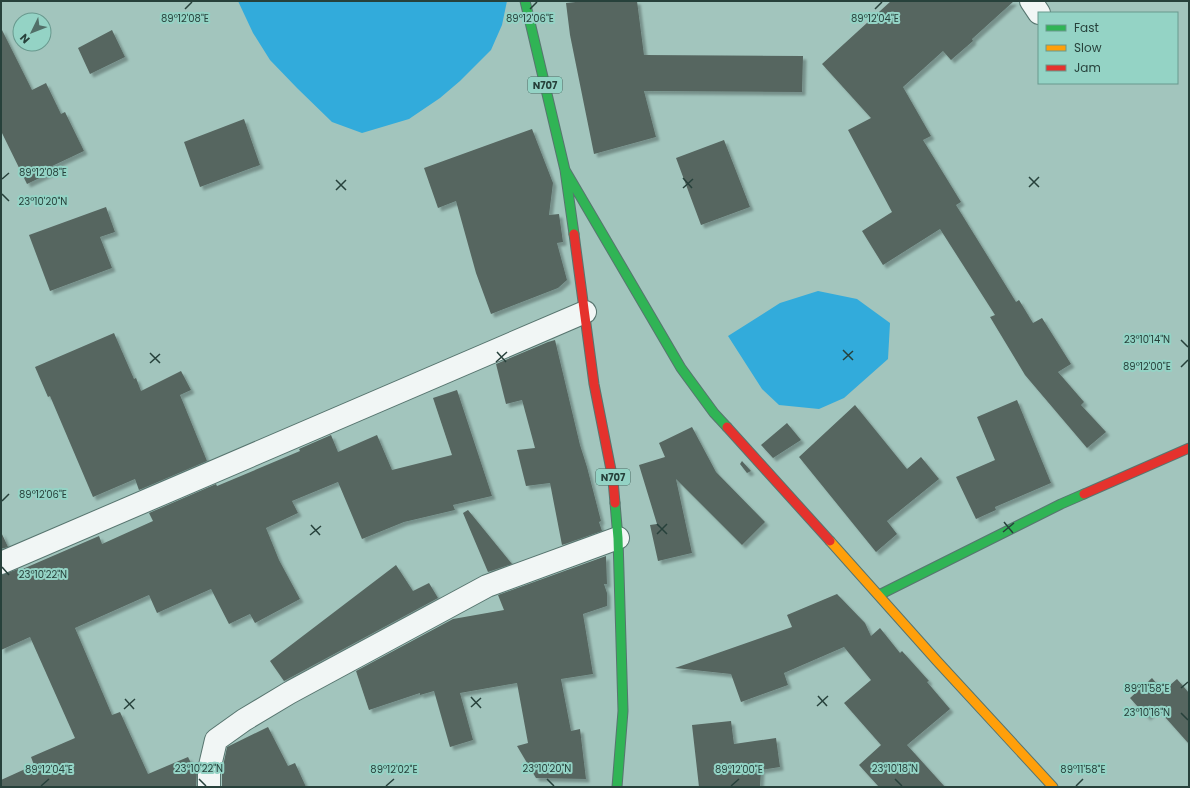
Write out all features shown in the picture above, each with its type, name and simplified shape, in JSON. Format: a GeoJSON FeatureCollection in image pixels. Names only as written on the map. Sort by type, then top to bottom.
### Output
{"type":"FeatureCollection","features":[{"type":"Feature","properties":{"kind":"main road","name":"N707"},"geometry":{"type":"LineString","coordinates":[[525,1],[565,170],[594,384],[613,480],[618,538],[623,711],[617,787]]}},
{"type":"Feature","properties":{"kind":"main road"},"geometry":{"type":"LineString","coordinates":[[565,170],[681,368],[714,413],[937,661],[1053,787]]}},
{"type":"Feature","properties":{"kind":"main road"},"geometry":{"type":"LineString","coordinates":[[879,595],[1061,504],[1189,448]]}},
{"type":"Feature","properties":{"kind":"street"},"geometry":{"type":"LineString","coordinates":[[1031,1],[1038,12]]}},
{"type":"Feature","properties":{"kind":"street"},"geometry":{"type":"LineString","coordinates":[[1,563],[585,312]]}},
{"type":"Feature","properties":{"kind":"street"},"geometry":{"type":"LineString","coordinates":[[209,787],[209,770],[216,740],[244,720],[295,690],[487,586],[618,538]]}},
{"type":"Feature","properties":{"kind":"water"},"geometry":{"type":"Polygon","coordinates":[[[238,1],[507,1],[502,25],[491,50],[460,81],[440,98],[409,119],[362,133],[332,122],[270,60],[253,33],[238,1]]]}},
{"type":"Feature","properties":{"kind":"water"},"geometry":{"type":"Polygon","coordinates":[[[818,291],[857,299],[890,323],[888,359],[844,398],[819,409],[779,405],[762,389],[728,336],[780,303],[818,291]]]}},
{"type":"Feature","properties":{"kind":"building"},"geometry":{"type":"Polygon","coordinates":[[[585,1],[637,1],[644,55],[803,56],[802,92],[644,91],[656,137],[594,154],[570,35],[566,3],[585,1]]]}},
{"type":"Feature","properties":{"kind":"building"},"geometry":{"type":"Polygon","coordinates":[[[891,1],[1014,1],[951,60],[943,51],[903,87],[931,136],[923,140],[961,202],[956,205],[1016,302],[1019,300],[1033,323],[1042,318],[1071,364],[1058,372],[1084,402],[1081,405],[1106,432],[1087,448],[1025,375],[990,317],[995,315],[940,229],[883,265],[862,231],[892,212],[848,130],[871,118],[822,64],[891,1]]]}},
{"type":"Feature","properties":{"kind":"building"},"geometry":{"type":"Polygon","coordinates":[[[1,28],[32,90],[46,83],[61,114],[65,112],[84,151],[48,168],[50,173],[27,184],[1,131],[1,28]]]}},
{"type":"Feature","properties":{"kind":"building"},"geometry":{"type":"Polygon","coordinates":[[[112,30],[125,57],[90,74],[78,48],[112,30]]]}},
{"type":"Feature","properties":{"kind":"building"},"geometry":{"type":"Polygon","coordinates":[[[244,119],[260,165],[200,187],[184,142],[244,119]]]}},
{"type":"Feature","properties":{"kind":"building"},"geometry":{"type":"Polygon","coordinates":[[[532,129],[553,183],[549,215],[559,214],[563,242],[557,243],[567,280],[558,288],[491,314],[476,273],[456,201],[438,208],[424,168],[532,129]]]}},
{"type":"Feature","properties":{"kind":"building"},"geometry":{"type":"Polygon","coordinates":[[[724,140],[750,207],[701,225],[676,158],[724,140]]]}},
{"type":"Feature","properties":{"kind":"building"},"geometry":{"type":"Polygon","coordinates":[[[106,207],[115,232],[100,237],[112,268],[50,291],[29,235],[106,207]]]}},
{"type":"Feature","properties":{"kind":"building"},"geometry":{"type":"Polygon","coordinates":[[[114,333],[134,379],[136,378],[141,391],[181,371],[191,390],[180,395],[207,461],[139,490],[135,479],[93,497],[50,396],[48,397],[35,367],[114,333]]]}},
{"type":"Feature","properties":{"kind":"building"},"geometry":{"type":"Polygon","coordinates":[[[555,340],[580,445],[601,521],[599,522],[602,531],[562,545],[550,483],[526,486],[517,450],[535,448],[522,400],[506,404],[496,364],[555,340]]]}},
{"type":"Feature","properties":{"kind":"building"},"geometry":{"type":"Polygon","coordinates":[[[457,390],[492,496],[453,505],[455,510],[404,522],[362,539],[338,482],[292,501],[298,513],[266,528],[279,560],[300,599],[255,623],[250,614],[229,624],[211,589],[157,613],[149,595],[75,628],[112,715],[120,712],[148,774],[188,757],[192,765],[198,762],[196,787],[1,787],[1,780],[34,765],[31,757],[75,738],[30,637],[1,650],[1,575],[18,569],[18,571],[99,536],[102,544],[153,521],[149,513],[216,484],[217,486],[300,451],[299,449],[331,435],[338,452],[377,435],[392,470],[452,455],[433,398],[457,390]]]}},
{"type":"Feature","properties":{"kind":"building"},"geometry":{"type":"Polygon","coordinates":[[[1017,400],[1051,483],[995,507],[996,510],[976,519],[956,477],[995,460],[977,417],[1017,400]]]}},
{"type":"Feature","properties":{"kind":"building"},"geometry":{"type":"Polygon","coordinates":[[[855,405],[907,469],[921,457],[939,479],[887,521],[897,534],[876,552],[799,457],[855,405]]]}},
{"type":"Feature","properties":{"kind":"building"},"geometry":{"type":"Polygon","coordinates":[[[787,423],[801,440],[773,458],[761,445],[787,423]]]}},
{"type":"Feature","properties":{"kind":"building"},"geometry":{"type":"Polygon","coordinates":[[[692,427],[716,472],[765,522],[742,545],[676,479],[692,553],[658,561],[650,525],[657,524],[639,465],[665,457],[659,443],[692,427]]]}},
{"type":"Feature","properties":{"kind":"building"},"geometry":{"type":"Polygon","coordinates":[[[742,461],[751,471],[747,473],[740,464],[742,461]]]}},
{"type":"Feature","properties":{"kind":"building"},"geometry":{"type":"Polygon","coordinates":[[[468,510],[512,564],[488,572],[463,513],[468,510]]]}},
{"type":"Feature","properties":{"kind":"building"},"geometry":{"type":"Polygon","coordinates":[[[1,532],[8,547],[1,549],[1,532]]]}},
{"type":"Feature","properties":{"kind":"building"},"geometry":{"type":"Polygon","coordinates":[[[606,556],[607,584],[604,584],[607,593],[607,606],[583,614],[593,674],[561,679],[571,731],[580,729],[586,779],[536,778],[517,746],[528,743],[517,683],[460,693],[473,740],[450,747],[434,691],[420,695],[420,693],[369,710],[356,671],[453,619],[504,610],[498,595],[606,556]]]}},
{"type":"Feature","properties":{"kind":"building"},"geometry":{"type":"Polygon","coordinates":[[[396,565],[413,591],[429,583],[438,598],[284,681],[270,661],[396,565]]]}},
{"type":"Feature","properties":{"kind":"building"},"geometry":{"type":"Polygon","coordinates":[[[837,594],[865,623],[871,636],[880,628],[900,653],[902,651],[929,681],[927,682],[950,709],[907,745],[945,787],[879,787],[859,765],[881,745],[844,703],[871,680],[844,647],[784,673],[788,685],[741,702],[731,674],[675,668],[792,627],[787,615],[837,594]]]}},
{"type":"Feature","properties":{"kind":"building"},"geometry":{"type":"Polygon","coordinates":[[[1152,678],[1163,691],[1177,679],[1189,693],[1189,744],[1157,708],[1147,717],[1130,698],[1152,678]]]}},
{"type":"Feature","properties":{"kind":"building"},"geometry":{"type":"Polygon","coordinates":[[[731,721],[734,744],[776,738],[780,767],[761,770],[760,787],[699,787],[692,725],[731,721]]]}},
{"type":"Feature","properties":{"kind":"building"},"geometry":{"type":"Polygon","coordinates":[[[268,727],[288,766],[295,763],[306,787],[222,787],[222,771],[227,747],[268,727]]]}},
{"type":"Feature","properties":{"kind":"traffic: fast"},"geometry":{"type":"LineString","coordinates":[[525,1],[565,170],[574,234]]}},
{"type":"Feature","properties":{"kind":"traffic: fast"},"geometry":{"type":"LineString","coordinates":[[565,170],[681,368],[714,413],[727,427]]}},
{"type":"Feature","properties":{"kind":"traffic: fast"},"geometry":{"type":"LineString","coordinates":[[879,595],[1084,494]]}},
{"type":"Feature","properties":{"kind":"traffic: fast"},"geometry":{"type":"LineString","coordinates":[[615,503],[618,538],[623,711],[617,787]]}},
{"type":"Feature","properties":{"kind":"traffic: slow"},"geometry":{"type":"LineString","coordinates":[[830,541],[937,661],[1053,787]]}},
{"type":"Feature","properties":{"kind":"traffic: jam"},"geometry":{"type":"LineString","coordinates":[[574,234],[594,384],[613,480],[615,503]]}},
{"type":"Feature","properties":{"kind":"traffic: jam"},"geometry":{"type":"LineString","coordinates":[[727,427],[830,541]]}},
{"type":"Feature","properties":{"kind":"traffic: jam"},"geometry":{"type":"LineString","coordinates":[[1084,494],[1189,448]]}}]}
